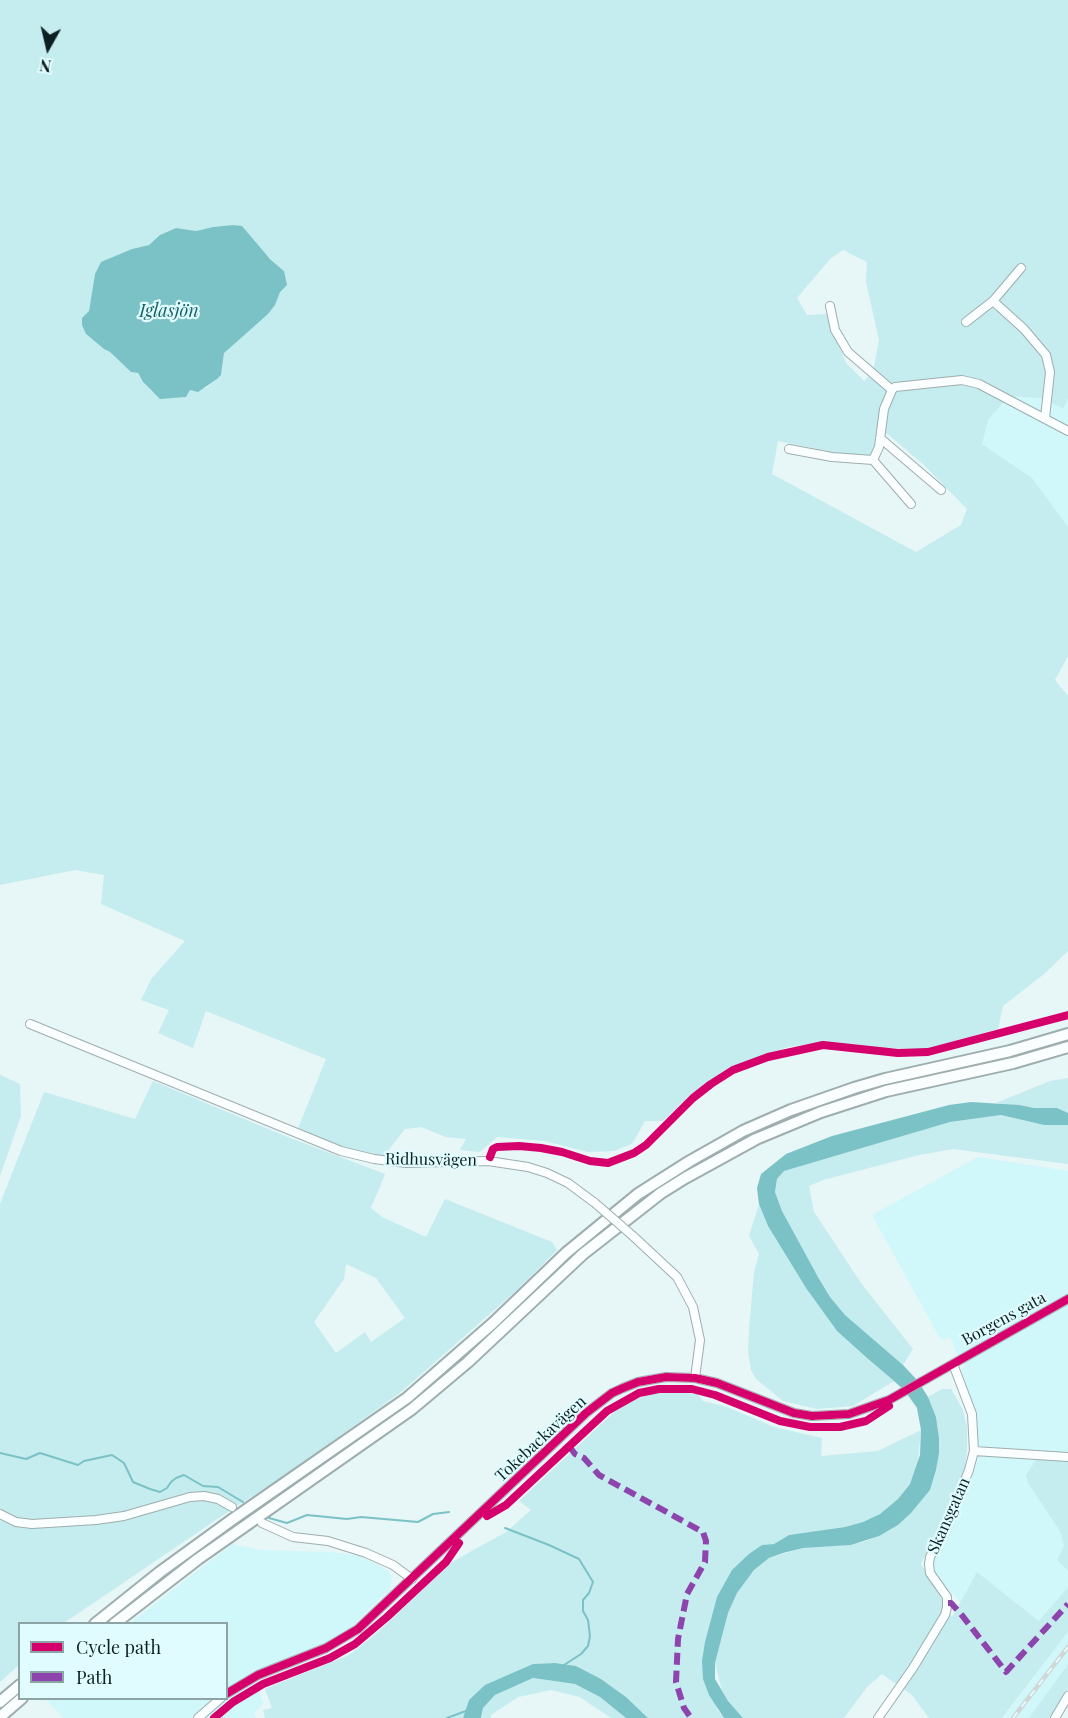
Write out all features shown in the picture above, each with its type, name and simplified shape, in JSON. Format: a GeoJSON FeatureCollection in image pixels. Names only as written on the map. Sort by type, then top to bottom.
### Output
{"type":"FeatureCollection","features":[{"type":"Feature","properties":{"kind":"highway"},"geometry":{"type":"LineString","coordinates":[[96,1622],[233,1519],[407,1398],[485,1331],[566,1253],[638,1194],[681,1166],[743,1131],[818,1100],[885,1079],[1010,1051],[1068,1034]]}},
{"type":"Feature","properties":{"kind":"highway"},"geometry":{"type":"LineString","coordinates":[[115,1622],[198,1559],[412,1409],[468,1362],[583,1254],[661,1193],[694,1173],[756,1138],[821,1112],[886,1091],[1013,1063],[1068,1047]]}},
{"type":"Feature","properties":{"kind":"highway"},"geometry":{"type":"LineString","coordinates":[[0,1702],[18,1687]]}},
{"type":"Feature","properties":{"kind":"highway"},"geometry":{"type":"LineString","coordinates":[[0,1717],[20,1700]]}},
{"type":"Feature","properties":{"kind":"street"},"geometry":{"type":"LineString","coordinates":[[966,322],[993,301],[1021,268]]}},
{"type":"Feature","properties":{"kind":"street"},"geometry":{"type":"LineString","coordinates":[[993,301],[1024,329],[1046,355],[1050,372],[1046,418]]}},
{"type":"Feature","properties":{"kind":"street"},"geometry":{"type":"LineString","coordinates":[[830,306],[835,330],[848,352],[891,390]]}},
{"type":"Feature","properties":{"kind":"street"},"geometry":{"type":"LineString","coordinates":[[873,460],[879,447],[884,409],[891,390],[903,385],[962,380],[979,384],[1068,431]]}},
{"type":"Feature","properties":{"kind":"street"},"geometry":{"type":"LineString","coordinates":[[880,438],[941,490]]}},
{"type":"Feature","properties":{"kind":"street"},"geometry":{"type":"LineString","coordinates":[[789,449],[832,457],[873,460],[912,504]]}},
{"type":"Feature","properties":{"kind":"street","name":"Ridhusvägen"},"geometry":{"type":"LineString","coordinates":[[30,1024],[340,1151],[406,1163],[488,1161],[528,1167],[568,1183],[595,1203],[677,1277],[693,1306],[699,1340],[695,1378]]}},
{"type":"Feature","properties":{"kind":"street","name":"Borgens gata"},"geometry":{"type":"LineString","coordinates":[[953,1364],[1068,1299]]}},
{"type":"Feature","properties":{"kind":"street","name":"Tokebackavägen"},"geometry":{"type":"LineString","coordinates":[[228,1693],[258,1676],[326,1648],[358,1629],[586,1413],[603,1400],[638,1382],[666,1377],[695,1378],[717,1383],[778,1408],[812,1416],[849,1414],[889,1400],[953,1364]]}},
{"type":"Feature","properties":{"kind":"street","name":"Skansgatan"},"geometry":{"type":"LineString","coordinates":[[878,1718],[913,1668],[946,1611],[947,1597],[930,1573],[928,1564],[969,1470],[974,1450],[972,1414],[953,1364]]}},
{"type":"Feature","properties":{"kind":"street"},"geometry":{"type":"LineString","coordinates":[[974,1450],[1068,1457]]}},
{"type":"Feature","properties":{"kind":"street"},"geometry":{"type":"LineString","coordinates":[[0,1514],[16,1522],[32,1524],[96,1520],[124,1516],[190,1497],[204,1496],[218,1499],[232,1507]]}},
{"type":"Feature","properties":{"kind":"street"},"geometry":{"type":"LineString","coordinates":[[262,1523],[293,1538],[328,1541],[366,1553],[393,1565],[412,1579]]}},
{"type":"Feature","properties":{"kind":"street"},"geometry":{"type":"LineString","coordinates":[[1055,1718],[1068,1696]]}},
{"type":"Feature","properties":{"kind":"street"},"geometry":{"type":"LineString","coordinates":[[198,1718],[219,1700]]}},
{"type":"Feature","properties":{"kind":"shaded area"},"geometry":{"type":"Polygon","coordinates":[[[0,0],[1068,0],[1068,399],[1063,408],[1040,398],[1009,396],[988,420],[982,444],[1032,478],[1068,527],[1068,656],[1055,680],[1068,696],[1068,951],[1044,974],[1003,1006],[998,1029],[926,1049],[880,1048],[823,1042],[788,1047],[731,1068],[692,1093],[663,1121],[645,1121],[632,1144],[614,1151],[588,1152],[545,1141],[497,1137],[480,1152],[460,1150],[466,1139],[446,1137],[421,1127],[405,1129],[383,1157],[342,1147],[297,1131],[326,1059],[206,1011],[193,1048],[158,1033],[169,1010],[141,1000],[152,978],[185,941],[101,904],[104,875],[75,870],[0,885],[0,0]],[[233,225],[196,231],[176,228],[160,235],[149,245],[132,249],[95,274],[89,311],[83,318],[86,334],[131,372],[137,373],[152,392],[171,398],[186,397],[190,390],[206,388],[221,375],[224,353],[228,348],[275,305],[284,271],[233,225]],[[843,250],[831,258],[797,298],[807,315],[826,314],[846,363],[864,381],[873,372],[879,340],[866,282],[867,262],[843,250]],[[885,432],[881,454],[867,459],[778,441],[772,474],[916,552],[961,525],[967,509],[924,465],[885,432]]]}},
{"type":"Feature","properties":{"kind":"shaded area"},"geometry":{"type":"Polygon","coordinates":[[[1009,396],[1040,398],[1063,407],[1068,399],[1068,527],[1032,478],[982,444],[988,420],[1009,396]]]}},
{"type":"Feature","properties":{"kind":"shaded area"},"geometry":{"type":"Polygon","coordinates":[[[0,1075],[20,1084],[21,1116],[0,1176],[0,1075]]]}},
{"type":"Feature","properties":{"kind":"shaded area"},"geometry":{"type":"Polygon","coordinates":[[[1068,1078],[1068,1113],[1057,1108],[1034,1108],[996,1103],[1050,1081],[1068,1078]]]}},
{"type":"Feature","properties":{"kind":"shaded area"},"geometry":{"type":"Polygon","coordinates":[[[153,1081],[285,1136],[385,1174],[371,1208],[382,1217],[426,1237],[445,1199],[552,1242],[557,1250],[517,1290],[401,1392],[280,1479],[65,1622],[18,1622],[18,1666],[0,1682],[0,1204],[44,1092],[135,1119],[153,1081]],[[346,1264],[344,1279],[314,1322],[336,1353],[365,1332],[371,1342],[405,1318],[376,1278],[346,1264]]]}},
{"type":"Feature","properties":{"kind":"shaded area"},"geometry":{"type":"Polygon","coordinates":[[[1001,1115],[1044,1125],[1068,1125],[1068,1164],[953,1149],[919,1155],[823,1180],[809,1186],[814,1212],[861,1283],[913,1349],[903,1365],[845,1315],[830,1297],[782,1211],[775,1192],[777,1179],[784,1171],[925,1129],[950,1122],[1001,1115]]]}},
{"type":"Feature","properties":{"kind":"shaded area"},"geometry":{"type":"Polygon","coordinates":[[[978,1157],[1068,1171],[1068,1461],[1036,1460],[1026,1475],[1028,1483],[1061,1533],[1064,1546],[1057,1560],[1068,1571],[1068,1587],[1040,1621],[977,1572],[961,1603],[931,1568],[931,1560],[975,1469],[979,1454],[974,1411],[961,1369],[965,1365],[957,1354],[950,1337],[941,1340],[872,1215],[978,1157]]]}},
{"type":"Feature","properties":{"kind":"shaded area"},"geometry":{"type":"Polygon","coordinates":[[[759,1204],[768,1226],[806,1288],[837,1331],[894,1381],[853,1406],[817,1409],[783,1401],[756,1379],[751,1370],[748,1351],[749,1330],[754,1272],[759,1254],[749,1236],[759,1204]]]}},
{"type":"Feature","properties":{"kind":"shaded area"},"geometry":{"type":"Polygon","coordinates":[[[942,1389],[951,1389],[963,1410],[967,1428],[964,1475],[921,1564],[952,1617],[977,1572],[1039,1621],[1068,1587],[1068,1632],[1002,1718],[929,1718],[912,1695],[882,1674],[867,1687],[844,1718],[743,1718],[722,1691],[715,1663],[728,1613],[737,1593],[754,1570],[769,1558],[803,1548],[851,1545],[867,1541],[898,1525],[911,1513],[930,1490],[936,1470],[939,1438],[936,1417],[928,1397],[942,1389]]]}},
{"type":"Feature","properties":{"kind":"shaded area"},"geometry":{"type":"Polygon","coordinates":[[[676,1392],[697,1394],[703,1401],[727,1407],[774,1427],[822,1438],[821,1456],[878,1451],[921,1430],[917,1469],[910,1484],[898,1499],[880,1514],[863,1522],[845,1527],[789,1535],[774,1544],[762,1545],[712,1616],[702,1661],[718,1711],[724,1718],[648,1718],[626,1697],[601,1679],[576,1666],[555,1663],[533,1664],[469,1700],[463,1718],[265,1718],[263,1710],[272,1708],[265,1689],[349,1655],[377,1633],[452,1562],[506,1532],[531,1510],[519,1501],[613,1413],[628,1402],[651,1394],[676,1392]]]}},
{"type":"Feature","properties":{"kind":"shaded area"},"geometry":{"type":"Polygon","coordinates":[[[1036,1460],[1068,1461],[1068,1571],[1057,1560],[1064,1546],[1061,1533],[1028,1483],[1026,1475],[1036,1460]]]}},
{"type":"Feature","properties":{"kind":"shaded area"},"geometry":{"type":"Polygon","coordinates":[[[232,1544],[261,1550],[332,1552],[358,1556],[379,1565],[389,1572],[392,1579],[390,1589],[347,1631],[329,1642],[254,1672],[263,1704],[254,1713],[256,1718],[63,1718],[47,1700],[228,1700],[228,1622],[131,1622],[232,1544]]]}},
{"type":"Feature","properties":{"kind":"shaded area"},"geometry":{"type":"Polygon","coordinates":[[[1068,1632],[1068,1664],[1029,1718],[1003,1718],[1068,1632]]]}},
{"type":"Feature","properties":{"kind":"shaded area"},"geometry":{"type":"Polygon","coordinates":[[[1068,1664],[1068,1689],[1050,1718],[1029,1718],[1068,1664]]]}},
{"type":"Feature","properties":{"kind":"shaded area"},"geometry":{"type":"Polygon","coordinates":[[[533,1678],[575,1684],[600,1697],[626,1718],[611,1718],[580,1697],[551,1690],[518,1697],[491,1715],[491,1718],[482,1718],[483,1708],[495,1695],[533,1678]]]}},
{"type":"Feature","properties":{"kind":"water","name":"Iglasjön"},"geometry":{"type":"Polygon","coordinates":[[[233,225],[242,226],[270,259],[284,271],[287,285],[280,292],[275,305],[268,314],[224,353],[221,375],[217,379],[198,392],[190,390],[186,397],[160,399],[143,382],[138,373],[131,372],[86,334],[82,318],[89,311],[95,274],[101,262],[132,249],[149,245],[160,235],[176,228],[196,231],[233,225]]]}},
{"type":"Feature","properties":{"kind":"water"},"geometry":{"type":"Polygon","coordinates":[[[971,1102],[1057,1108],[1068,1113],[1068,1125],[1044,1125],[1001,1115],[950,1122],[784,1171],[777,1179],[775,1192],[782,1211],[830,1297],[845,1315],[903,1365],[918,1381],[928,1397],[936,1417],[939,1453],[930,1490],[898,1525],[879,1536],[851,1545],[803,1548],[783,1553],[769,1558],[754,1570],[737,1593],[728,1613],[715,1663],[715,1679],[728,1701],[743,1718],[724,1718],[709,1695],[703,1679],[702,1661],[717,1597],[732,1570],[762,1545],[774,1544],[789,1535],[845,1527],[880,1514],[898,1499],[910,1484],[920,1455],[921,1430],[917,1408],[905,1391],[837,1331],[806,1288],[768,1226],[759,1204],[757,1188],[761,1174],[786,1154],[832,1136],[949,1105],[971,1102]]]}},
{"type":"Feature","properties":{"kind":"water"},"geometry":{"type":"Polygon","coordinates":[[[555,1663],[576,1666],[601,1679],[626,1697],[648,1718],[626,1718],[600,1697],[575,1684],[533,1678],[495,1695],[483,1708],[481,1718],[463,1718],[469,1700],[485,1685],[533,1664],[555,1663]]]}},
{"type":"Feature","properties":{"kind":"waterway"},"geometry":{"type":"LineString","coordinates":[[0,1453],[26,1459],[40,1453],[78,1465],[84,1461],[112,1455],[124,1463],[133,1482],[150,1489],[160,1492],[176,1478],[184,1475],[203,1486],[218,1487],[243,1502]]}},
{"type":"Feature","properties":{"kind":"waterway"},"geometry":{"type":"LineString","coordinates":[[269,1518],[287,1523],[307,1515],[418,1522],[433,1514],[449,1512]]}},
{"type":"Feature","properties":{"kind":"waterway"},"geometry":{"type":"LineString","coordinates":[[505,1528],[579,1559],[593,1582],[589,1593],[583,1600],[583,1611],[588,1620],[590,1636],[588,1646],[581,1654],[564,1665]]}},
{"type":"Feature","properties":{"kind":"waterway"},"geometry":{"type":"LineString","coordinates":[[447,1718],[466,1711]]}},
{"type":"Feature","properties":{"kind":"railway"},"geometry":{"type":"LineString","coordinates":[[1013,1718],[1068,1647]]}},
{"type":"Feature","properties":{"kind":"marked path"},"geometry":{"type":"LineString","coordinates":[[569,1446],[599,1475],[703,1532],[706,1541],[705,1562],[687,1594],[678,1639],[676,1682],[684,1708],[691,1718]]}},
{"type":"Feature","properties":{"kind":"marked path"},"geometry":{"type":"LineString","coordinates":[[948,1603],[951,1603],[961,1614],[1006,1672],[1068,1604]]}},
{"type":"Feature","properties":{"kind":"cycle path"},"geometry":{"type":"LineString","coordinates":[[490,1157],[493,1149],[497,1147],[519,1146],[562,1152],[590,1161],[608,1163],[634,1153],[646,1145],[693,1098],[711,1084],[733,1070],[768,1057],[823,1045],[898,1053],[928,1052],[1068,1015]]}},
{"type":"Feature","properties":{"kind":"cycle path"},"geometry":{"type":"LineString","coordinates":[[228,1693],[258,1675],[326,1648],[358,1629],[586,1413],[612,1393],[638,1382],[666,1377],[695,1378],[717,1383],[794,1413],[812,1416],[849,1414],[889,1400],[1068,1299]]}},
{"type":"Feature","properties":{"kind":"cycle path"},"geometry":{"type":"LineString","coordinates":[[487,1516],[506,1505],[607,1411],[639,1393],[659,1389],[692,1389],[715,1395],[780,1421],[810,1427],[840,1427],[866,1421],[889,1406]]}},
{"type":"Feature","properties":{"kind":"cycle path"},"geometry":{"type":"LineString","coordinates":[[214,1718],[233,1702],[263,1684],[330,1658],[355,1644],[446,1562],[459,1543]]}}]}
